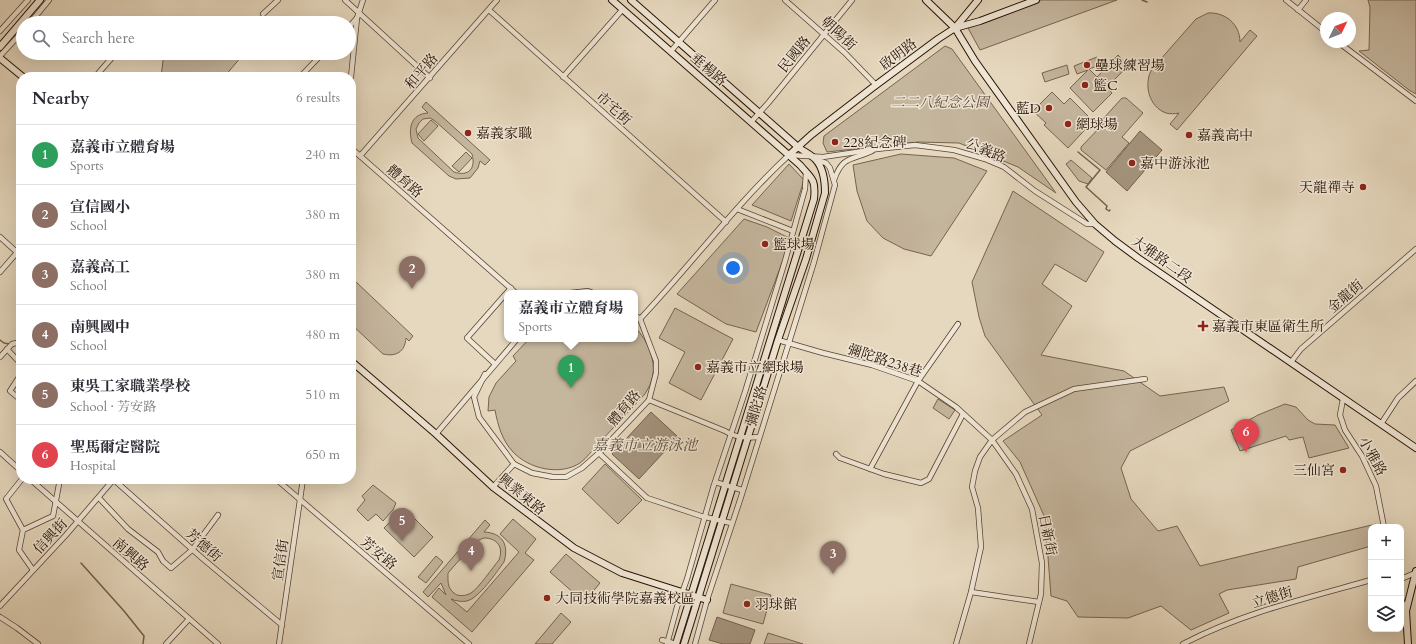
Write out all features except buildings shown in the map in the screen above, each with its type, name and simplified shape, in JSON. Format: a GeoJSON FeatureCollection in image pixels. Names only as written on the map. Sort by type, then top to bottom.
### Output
{"type":"FeatureCollection","features":[{"type":"Feature","properties":{"kind":"street"},"geometry":{"type":"LineString","coordinates":[[0,31],[28,0]]}},
{"type":"Feature","properties":{"kind":"street"},"geometry":{"type":"LineString","coordinates":[[22,16],[36,0]]}},
{"type":"Feature","properties":{"kind":"street"},"geometry":{"type":"LineString","coordinates":[[26,16],[40,0]]}},
{"type":"Feature","properties":{"kind":"street"},"geometry":{"type":"LineString","coordinates":[[36,16],[49,0]]}},
{"type":"Feature","properties":{"kind":"street"},"geometry":{"type":"LineString","coordinates":[[263,14],[278,0]]}},
{"type":"Feature","properties":{"kind":"street"},"geometry":{"type":"LineString","coordinates":[[345,0],[430,78]]}},
{"type":"Feature","properties":{"kind":"street"},"geometry":{"type":"LineString","coordinates":[[356,35],[359,12],[363,0]]}},
{"type":"Feature","properties":{"kind":"street","name":"和平路"},"geometry":{"type":"LineString","coordinates":[[360,156],[497,0]]}},
{"type":"Feature","properties":{"kind":"street","name":"垂楊路"},"geometry":{"type":"LineString","coordinates":[[612,0],[789,155]]}},
{"type":"Feature","properties":{"kind":"street","name":"垂楊路"},"geometry":{"type":"LineString","coordinates":[[631,0],[798,147]]}},
{"type":"Feature","properties":{"kind":"street"},"geometry":{"type":"LineString","coordinates":[[670,51],[715,0]]}},
{"type":"Feature","properties":{"kind":"street","name":"朝陽街"},"geometry":{"type":"LineString","coordinates":[[785,0],[845,53],[876,85]]}},
{"type":"Feature","properties":{"kind":"street","name":"民國路"},"geometry":{"type":"LineString","coordinates":[[751,122],[852,0]]}},
{"type":"Feature","properties":{"kind":"street","name":"大雅路二段"},"geometry":{"type":"LineString","coordinates":[[926,0],[955,28],[975,61],[1007,106],[1076,202],[1095,224],[1138,258],[1416,448]]}},
{"type":"Feature","properties":{"kind":"street"},"geometry":{"type":"LineString","coordinates":[[955,28],[978,0]]}},
{"type":"Feature","properties":{"kind":"street","name":"啟明路"},"geometry":{"type":"LineString","coordinates":[[789,155],[876,85],[955,28],[980,21],[1036,0]]}},
{"type":"Feature","properties":{"kind":"street"},"geometry":{"type":"LineString","coordinates":[[1286,0],[1320,27]]}},
{"type":"Feature","properties":{"kind":"street"},"geometry":{"type":"LineString","coordinates":[[1298,10],[1306,0]]}},
{"type":"Feature","properties":{"kind":"street"},"geometry":{"type":"LineString","coordinates":[[563,77],[623,9]]}},
{"type":"Feature","properties":{"kind":"street","name":"市宅街"},"geometry":{"type":"LineString","coordinates":[[489,10],[726,222]]}},
{"type":"Feature","properties":{"kind":"street"},"geometry":{"type":"LineString","coordinates":[[0,40],[16,22]]}},
{"type":"Feature","properties":{"kind":"street"},"geometry":{"type":"LineString","coordinates":[[0,47],[16,28]]}},
{"type":"Feature","properties":{"kind":"street"},"geometry":{"type":"LineString","coordinates":[[16,39],[0,57],[17,72]]}},
{"type":"Feature","properties":{"kind":"street"},"geometry":{"type":"LineString","coordinates":[[1346,48],[1416,101]]}},
{"type":"Feature","properties":{"kind":"street"},"geometry":{"type":"LineString","coordinates":[[99,72],[110,60]]}},
{"type":"Feature","properties":{"kind":"street"},"geometry":{"type":"LineString","coordinates":[[305,72],[317,60]]}},
{"type":"Feature","properties":{"kind":"street"},"geometry":{"type":"LineString","coordinates":[[352,72],[353,60]]}},
{"type":"Feature","properties":{"kind":"street","name":"公義路"},"geometry":{"type":"LineString","coordinates":[[789,155],[813,158],[915,145],[954,150],[985,159],[1004,167],[1035,192],[1087,224],[1095,224]]}},
{"type":"Feature","properties":{"kind":"street"},"geometry":{"type":"LineString","coordinates":[[798,147],[813,158],[826,163],[830,168],[834,181]]}},
{"type":"Feature","properties":{"kind":"street","name":"公義路"},"geometry":{"type":"LineString","coordinates":[[834,181],[838,170],[846,160],[862,156],[877,149]]}},
{"type":"Feature","properties":{"kind":"street","name":"體育路"},"geometry":{"type":"LineString","coordinates":[[356,152],[511,288]]}},
{"type":"Feature","properties":{"kind":"street"},"geometry":{"type":"LineString","coordinates":[[640,319],[737,209],[789,155]]}},
{"type":"Feature","properties":{"kind":"street","name":"彌陀路"},"geometry":{"type":"LineString","coordinates":[[676,644],[814,199],[815,187],[812,177],[789,155]]}},
{"type":"Feature","properties":{"kind":"street","name":"彌陀路"},"geometry":{"type":"LineString","coordinates":[[684,644],[734,487],[778,340],[806,259],[825,193],[824,178],[813,158]]}},
{"type":"Feature","properties":{"kind":"street","name":"彌陀路"},"geometry":{"type":"LineString","coordinates":[[667,643],[703,516],[745,392],[785,261],[805,190],[806,172]]}},
{"type":"Feature","properties":{"kind":"street","name":"彌陀路"},"geometry":{"type":"LineString","coordinates":[[695,644],[707,600],[823,229],[835,185],[834,181]]}},
{"type":"Feature","properties":{"kind":"street"},"geometry":{"type":"LineString","coordinates":[[737,209],[793,231]]}},
{"type":"Feature","properties":{"kind":"street"},"geometry":{"type":"LineString","coordinates":[[0,237],[16,249]]}},
{"type":"Feature","properties":{"kind":"street","name":"金龍街"},"geometry":{"type":"LineString","coordinates":[[1291,362],[1301,349],[1416,249]]}},
{"type":"Feature","properties":{"kind":"street"},"geometry":{"type":"LineString","coordinates":[[0,272],[16,256]]}},
{"type":"Feature","properties":{"kind":"street"},"geometry":{"type":"LineString","coordinates":[[495,364],[467,338],[504,296]]}},
{"type":"Feature","properties":{"kind":"street","name":"體育路"},"geometry":{"type":"LineString","coordinates":[[486,374],[474,397],[479,417],[514,464],[532,473],[553,477],[566,477],[582,468],[599,453],[649,400],[654,382],[656,361],[640,319]]}},
{"type":"Feature","properties":{"kind":"street"},"geometry":{"type":"LineString","coordinates":[[870,469],[918,381],[958,324]]}},
{"type":"Feature","properties":{"kind":"street","name":"彌陀路238巷"},"geometry":{"type":"LineString","coordinates":[[778,340],[872,365],[918,381],[956,407],[992,440]]}},
{"type":"Feature","properties":{"kind":"street","name":"體育路"},"geometry":{"type":"LineString","coordinates":[[436,434],[514,342]]}},
{"type":"Feature","properties":{"kind":"street"},"geometry":{"type":"LineString","coordinates":[[0,357],[12,344],[16,343]]}},
{"type":"Feature","properties":{"kind":"street"},"geometry":{"type":"LineString","coordinates":[[7,349],[16,359]]}},
{"type":"Feature","properties":{"kind":"street","name":"興業東路"},"geometry":{"type":"LineString","coordinates":[[356,365],[436,434],[493,487],[574,548],[622,573],[707,600]]}},
{"type":"Feature","properties":{"kind":"street"},"geometry":{"type":"LineString","coordinates":[[956,644],[971,592],[981,548],[978,508],[972,487],[975,471],[980,457],[992,440],[1025,412],[1074,389],[1145,379]]}},
{"type":"Feature","properties":{"kind":"street"},"geometry":{"type":"LineString","coordinates":[[1381,424],[1398,398],[1416,381]]}},
{"type":"Feature","properties":{"kind":"street"},"geometry":{"type":"LineString","coordinates":[[16,382],[10,391],[16,396]]}},
{"type":"Feature","properties":{"kind":"street","name":"小雅路"},"geometry":{"type":"LineString","coordinates":[[1343,399],[1340,415],[1341,420],[1345,430],[1362,456],[1376,486],[1383,524]]}},
{"type":"Feature","properties":{"kind":"street"},"geometry":{"type":"LineString","coordinates":[[649,400],[725,431],[730,435],[749,438],[759,437]]}},
{"type":"Feature","properties":{"kind":"street"},"geometry":{"type":"LineString","coordinates":[[836,454],[840,458],[884,474],[920,483],[929,479],[964,414]]}},
{"type":"Feature","properties":{"kind":"street","name":"日新街"},"geometry":{"type":"LineString","coordinates":[[992,440],[1016,474],[1032,509],[1042,563],[1039,602],[1029,644]]}},
{"type":"Feature","properties":{"kind":"street"},"geometry":{"type":"LineString","coordinates":[[0,452],[16,466]]}},
{"type":"Feature","properties":{"kind":"street"},"geometry":{"type":"LineString","coordinates":[[599,453],[647,498],[731,524]]}},
{"type":"Feature","properties":{"kind":"street"},"geometry":{"type":"LineString","coordinates":[[493,487],[514,464]]}},
{"type":"Feature","properties":{"kind":"street"},"geometry":{"type":"LineString","coordinates":[[715,482],[742,490]]}},
{"type":"Feature","properties":{"kind":"street"},"geometry":{"type":"LineString","coordinates":[[18,484],[6,499],[24,530],[19,550],[33,570]]}},
{"type":"Feature","properties":{"kind":"street","name":"南興路"},"geometry":{"type":"LineString","coordinates":[[35,484],[218,644]]}},
{"type":"Feature","properties":{"kind":"street"},"geometry":{"type":"LineString","coordinates":[[24,530],[53,516],[59,484]]}},
{"type":"Feature","properties":{"kind":"street","name":"信興街"},"geometry":{"type":"LineString","coordinates":[[0,606],[99,498],[109,484]]}},
{"type":"Feature","properties":{"kind":"street","name":"芳德街"},"geometry":{"type":"LineString","coordinates":[[119,484],[192,550],[282,625]]}},
{"type":"Feature","properties":{"kind":"street","name":"芳安路"},"geometry":{"type":"LineString","coordinates":[[281,484],[469,644]]}},
{"type":"Feature","properties":{"kind":"street","name":"宣信街"},"geometry":{"type":"LineString","coordinates":[[279,644],[302,484]]}},
{"type":"Feature","properties":{"kind":"street"},"geometry":{"type":"LineString","coordinates":[[99,498],[128,529],[158,552],[163,561],[171,568],[192,550],[218,515]]}},
{"type":"Feature","properties":{"kind":"street"},"geometry":{"type":"LineString","coordinates":[[1404,578],[1415,572]]}},
{"type":"Feature","properties":{"kind":"street"},"geometry":{"type":"LineString","coordinates":[[1408,644],[1406,611],[1415,572]]}},
{"type":"Feature","properties":{"kind":"street","name":"立德街"},"geometry":{"type":"LineString","coordinates":[[1182,644],[1200,635],[1258,612],[1368,581]]}},
{"type":"Feature","properties":{"kind":"street"},"geometry":{"type":"LineString","coordinates":[[971,592],[1039,602]]}},
{"type":"Feature","properties":{"kind":"street"},"geometry":{"type":"LineString","coordinates":[[1404,606],[1406,611]]}},
{"type":"Feature","properties":{"kind":"street"},"geometry":{"type":"LineString","coordinates":[[0,617],[38,644]]}},
{"type":"Feature","properties":{"kind":"street"},"geometry":{"type":"LineString","coordinates":[[166,644],[189,619]]}},
{"type":"Feature","properties":{"kind":"street"},"geometry":{"type":"LineString","coordinates":[[662,640],[667,643],[676,644]]}},
{"type":"Feature","properties":{"kind":"green space"},"geometry":{"type":"Polygon","coordinates":[[[1041,0],[1117,0],[980,50],[968,28],[1041,0]]]}},
{"type":"Feature","properties":{"kind":"green space"},"geometry":{"type":"Polygon","coordinates":[[[1368,0],[1416,0],[1416,94],[1359,51],[1369,50],[1370,7],[1368,0]]]}},
{"type":"Feature","properties":{"kind":"green space"},"geometry":{"type":"Polygon","coordinates":[[[1208,13],[1214,13],[1230,20],[1237,30],[1240,42],[1250,30],[1257,36],[1177,130],[1170,124],[1179,113],[1166,113],[1155,106],[1149,94],[1149,75],[1152,69],[1196,19],[1208,13]]]}},
{"type":"Feature","properties":{"kind":"green space","name":"二二八紀念公園"},"geometry":{"type":"Polygon","coordinates":[[[945,46],[952,49],[1056,193],[1018,167],[959,143],[918,142],[827,152],[823,143],[824,136],[945,46]]]}},
{"type":"Feature","properties":{"kind":"green space"},"geometry":{"type":"Polygon","coordinates":[[[1118,55],[1128,66],[1107,87],[1112,93],[1093,112],[1070,88],[1088,70],[1077,74],[1074,66],[1097,57],[1100,65],[1089,69],[1097,77],[1118,55]]]}},
{"type":"Feature","properties":{"kind":"green space"},"geometry":{"type":"Polygon","coordinates":[[[239,60],[228,72],[162,72],[163,61],[239,60]]]}},
{"type":"Feature","properties":{"kind":"green space"},"geometry":{"type":"Polygon","coordinates":[[[1067,65],[1069,74],[1045,82],[1042,73],[1067,65]]]}},
{"type":"Feature","properties":{"kind":"green space","name":"網球場"},"geometry":{"type":"Polygon","coordinates":[[[1052,92],[1064,104],[1070,98],[1093,121],[1068,148],[1044,125],[1046,123],[1033,111],[1052,92]]]}},
{"type":"Feature","properties":{"kind":"green space"},"geometry":{"type":"Polygon","coordinates":[[[1122,98],[1126,98],[1143,113],[1122,137],[1129,143],[1106,170],[1081,150],[1081,147],[1105,122],[1103,119],[1122,98]]]}},
{"type":"Feature","properties":{"kind":"green space"},"geometry":{"type":"Polygon","coordinates":[[[426,102],[490,160],[485,165],[480,161],[478,168],[470,178],[456,179],[449,176],[412,143],[410,132],[414,119],[422,114],[428,113],[422,107],[426,102]],[[430,118],[423,119],[419,123],[416,129],[418,138],[454,172],[464,173],[470,170],[473,163],[472,154],[430,118]]]}},
{"type":"Feature","properties":{"kind":"green space"},"geometry":{"type":"Polygon","coordinates":[[[431,120],[438,126],[424,141],[418,134],[431,120]]]}},
{"type":"Feature","properties":{"kind":"green space"},"geometry":{"type":"Polygon","coordinates":[[[466,152],[472,158],[459,172],[452,166],[466,152]]]}},
{"type":"Feature","properties":{"kind":"green space"},"geometry":{"type":"Polygon","coordinates":[[[901,154],[954,158],[987,171],[931,256],[904,249],[883,238],[867,221],[857,191],[853,165],[901,154]]]}},
{"type":"Feature","properties":{"kind":"green space"},"geometry":{"type":"Polygon","coordinates":[[[1071,160],[1092,178],[1088,184],[1079,181],[1066,164],[1071,160]]]}},
{"type":"Feature","properties":{"kind":"green space"},"geometry":{"type":"Polygon","coordinates":[[[789,164],[804,180],[791,221],[752,205],[789,164]]]}},
{"type":"Feature","properties":{"kind":"green space"},"geometry":{"type":"Polygon","coordinates":[[[1013,191],[1104,252],[1086,282],[1055,264],[1042,284],[1072,306],[1041,355],[1124,371],[1160,396],[1224,387],[1229,401],[1130,451],[1121,468],[1131,499],[1158,531],[1177,526],[1200,566],[1368,526],[1368,547],[1298,567],[1296,579],[1227,590],[1219,594],[1229,613],[1191,630],[1161,606],[1128,618],[1078,617],[1067,601],[1051,596],[1045,518],[1020,462],[1003,441],[1042,415],[985,336],[979,317],[972,282],[1013,191]]]}},
{"type":"Feature","properties":{"kind":"green space"},"geometry":{"type":"Polygon","coordinates":[[[744,219],[767,227],[791,239],[756,332],[726,324],[677,294],[744,219]]]}},
{"type":"Feature","properties":{"kind":"green space"},"geometry":{"type":"Polygon","coordinates":[[[356,282],[413,336],[409,341],[406,338],[404,347],[396,354],[383,354],[356,329],[356,282]]]}},
{"type":"Feature","properties":{"kind":"green space","name":"嘉義市立網球場"},"geometry":{"type":"Polygon","coordinates":[[[675,308],[733,339],[701,400],[669,383],[685,352],[659,338],[675,308]]]}},
{"type":"Feature","properties":{"kind":"green space"},"geometry":{"type":"Polygon","coordinates":[[[638,331],[648,346],[652,360],[653,375],[651,384],[645,394],[585,459],[572,467],[554,470],[545,469],[527,463],[513,452],[506,443],[501,432],[495,410],[488,411],[489,397],[496,383],[516,361],[513,356],[526,342],[638,342],[638,331]]]}},
{"type":"Feature","properties":{"kind":"green space"},"geometry":{"type":"Polygon","coordinates":[[[938,399],[955,410],[949,419],[933,408],[938,399]]]}},
{"type":"Feature","properties":{"kind":"green space"},"geometry":{"type":"Polygon","coordinates":[[[1285,404],[1296,407],[1308,420],[1315,424],[1335,425],[1349,448],[1309,458],[1303,437],[1289,440],[1286,436],[1240,451],[1231,430],[1258,415],[1285,404]]]}},
{"type":"Feature","properties":{"kind":"green space"},"geometry":{"type":"Polygon","coordinates":[[[605,464],[642,500],[618,524],[582,489],[605,464]]]}},
{"type":"Feature","properties":{"kind":"green space"},"geometry":{"type":"Polygon","coordinates":[[[373,485],[396,503],[393,510],[383,521],[376,514],[368,521],[357,510],[365,500],[362,496],[373,485]]]}},
{"type":"Feature","properties":{"kind":"green space"},"geometry":{"type":"Polygon","coordinates":[[[404,508],[433,537],[414,557],[384,528],[404,508]]]}},
{"type":"Feature","properties":{"kind":"green space"},"geometry":{"type":"Polygon","coordinates":[[[513,519],[536,539],[525,553],[534,560],[472,632],[432,597],[439,588],[446,595],[441,583],[428,597],[423,592],[485,520],[490,525],[484,532],[500,537],[505,545],[506,550],[504,562],[487,584],[472,599],[467,601],[459,601],[451,599],[467,612],[519,552],[500,534],[513,519]],[[489,538],[476,541],[448,573],[449,586],[456,594],[460,596],[474,591],[499,560],[501,551],[500,547],[496,542],[489,538]]]}},
{"type":"Feature","properties":{"kind":"green space"},"geometry":{"type":"Polygon","coordinates":[[[566,554],[600,583],[584,602],[550,572],[566,554]]]}},
{"type":"Feature","properties":{"kind":"green space"},"geometry":{"type":"Polygon","coordinates":[[[436,556],[443,562],[426,583],[418,577],[436,556]]]}},
{"type":"Feature","properties":{"kind":"green space","name":"羽球館"},"geometry":{"type":"Polygon","coordinates":[[[731,584],[771,595],[763,624],[723,613],[731,584]]]}},
{"type":"Feature","properties":{"kind":"green space"},"geometry":{"type":"Polygon","coordinates":[[[561,613],[571,622],[552,644],[535,644],[561,613]]]}},
{"type":"Feature","properties":{"kind":"green space"},"geometry":{"type":"Polygon","coordinates":[[[768,633],[803,644],[764,644],[768,633]]]}},
{"type":"Feature","properties":{"kind":"water","name":"嘉中游泳池"},"geometry":{"type":"Polygon","coordinates":[[[1140,131],[1162,150],[1127,191],[1106,172],[1140,131]]]}},
{"type":"Feature","properties":{"kind":"water","name":"嘉義市立游泳池"},"geometry":{"type":"Polygon","coordinates":[[[651,412],[678,437],[639,479],[612,454],[651,412]]]}},
{"type":"Feature","properties":{"kind":"water"},"geometry":{"type":"Polygon","coordinates":[[[717,617],[755,630],[750,644],[723,644],[709,640],[717,617]]]}},
{"type":"Feature","properties":{"kind":"waterway"},"geometry":{"type":"LineString","coordinates":[[1142,0],[1147,2]]}},
{"type":"Feature","properties":{"kind":"waterway"},"geometry":{"type":"LineString","coordinates":[[1078,152],[1100,170],[1086,187],[1107,206],[1106,209],[1109,211],[1110,210]]}},
{"type":"Feature","properties":{"kind":"waterway"},"geometry":{"type":"LineString","coordinates":[[0,340],[9,344]]}},
{"type":"Feature","properties":{"kind":"waterway"},"geometry":{"type":"LineString","coordinates":[[81,563],[144,636],[143,644]]}},
{"type":"Feature","properties":{"kind":"place","name":"壘球練習場"},"geometry":{"type":"Point","coordinates":[1087,65]}},
{"type":"Feature","properties":{"kind":"place","name":"籃C"},"geometry":{"type":"Point","coordinates":[1085,85]}},
{"type":"Feature","properties":{"kind":"place","name":"藍D"},"geometry":{"type":"Point","coordinates":[1049,108]}},
{"type":"Feature","properties":{"kind":"place","name":"網球場"},"geometry":{"type":"Point","coordinates":[1068,124]}},
{"type":"Feature","properties":{"kind":"place","name":"嘉義家職"},"geometry":{"type":"Point","coordinates":[468,133]}},
{"type":"Feature","properties":{"kind":"place","name":"嘉義高中"},"geometry":{"type":"Point","coordinates":[1189,135]}},
{"type":"Feature","properties":{"kind":"place","name":"228紀念碑"},"geometry":{"type":"Point","coordinates":[835,142]}},
{"type":"Feature","properties":{"kind":"place","name":"嘉中游泳池"},"geometry":{"type":"Point","coordinates":[1132,163]}},
{"type":"Feature","properties":{"kind":"place","name":"天龍禪寺"},"geometry":{"type":"Point","coordinates":[1363,187]}},
{"type":"Feature","properties":{"kind":"place","name":"籃球場"},"geometry":{"type":"Point","coordinates":[765,244]}},
{"type":"Feature","properties":{"kind":"place","name":"宣信國小"},"geometry":{"type":"Point","coordinates":[412,289]}},
{"type":"Feature","properties":{"kind":"place","name":"嘉義市東區衛生所"},"geometry":{"type":"Point","coordinates":[1203,326]}},
{"type":"Feature","properties":{"kind":"place","name":"嘉義市立網球場"},"geometry":{"type":"Point","coordinates":[698,367]}},
{"type":"Feature","properties":{"kind":"place","name":"嘉義市立體育場"},"geometry":{"type":"Point","coordinates":[571,388]}},
{"type":"Feature","properties":{"kind":"place","name":"聖馬爾定醫院"},"geometry":{"type":"Point","coordinates":[1246,452]}},
{"type":"Feature","properties":{"kind":"place","name":"三仙宮"},"geometry":{"type":"Point","coordinates":[1343,470]}},
{"type":"Feature","properties":{"kind":"place","name":"東吳工家職業學校"},"geometry":{"type":"Point","coordinates":[402,541]}},
{"type":"Feature","properties":{"kind":"place","name":"南興國中"},"geometry":{"type":"Point","coordinates":[471,571]}},
{"type":"Feature","properties":{"kind":"place","name":"嘉義高工"},"geometry":{"type":"Point","coordinates":[833,574]}},
{"type":"Feature","properties":{"kind":"place","name":"大同技術學院嘉義校區"},"geometry":{"type":"Point","coordinates":[547,598]}},
{"type":"Feature","properties":{"kind":"place","name":"羽球館"},"geometry":{"type":"Point","coordinates":[747,604]}}]}
